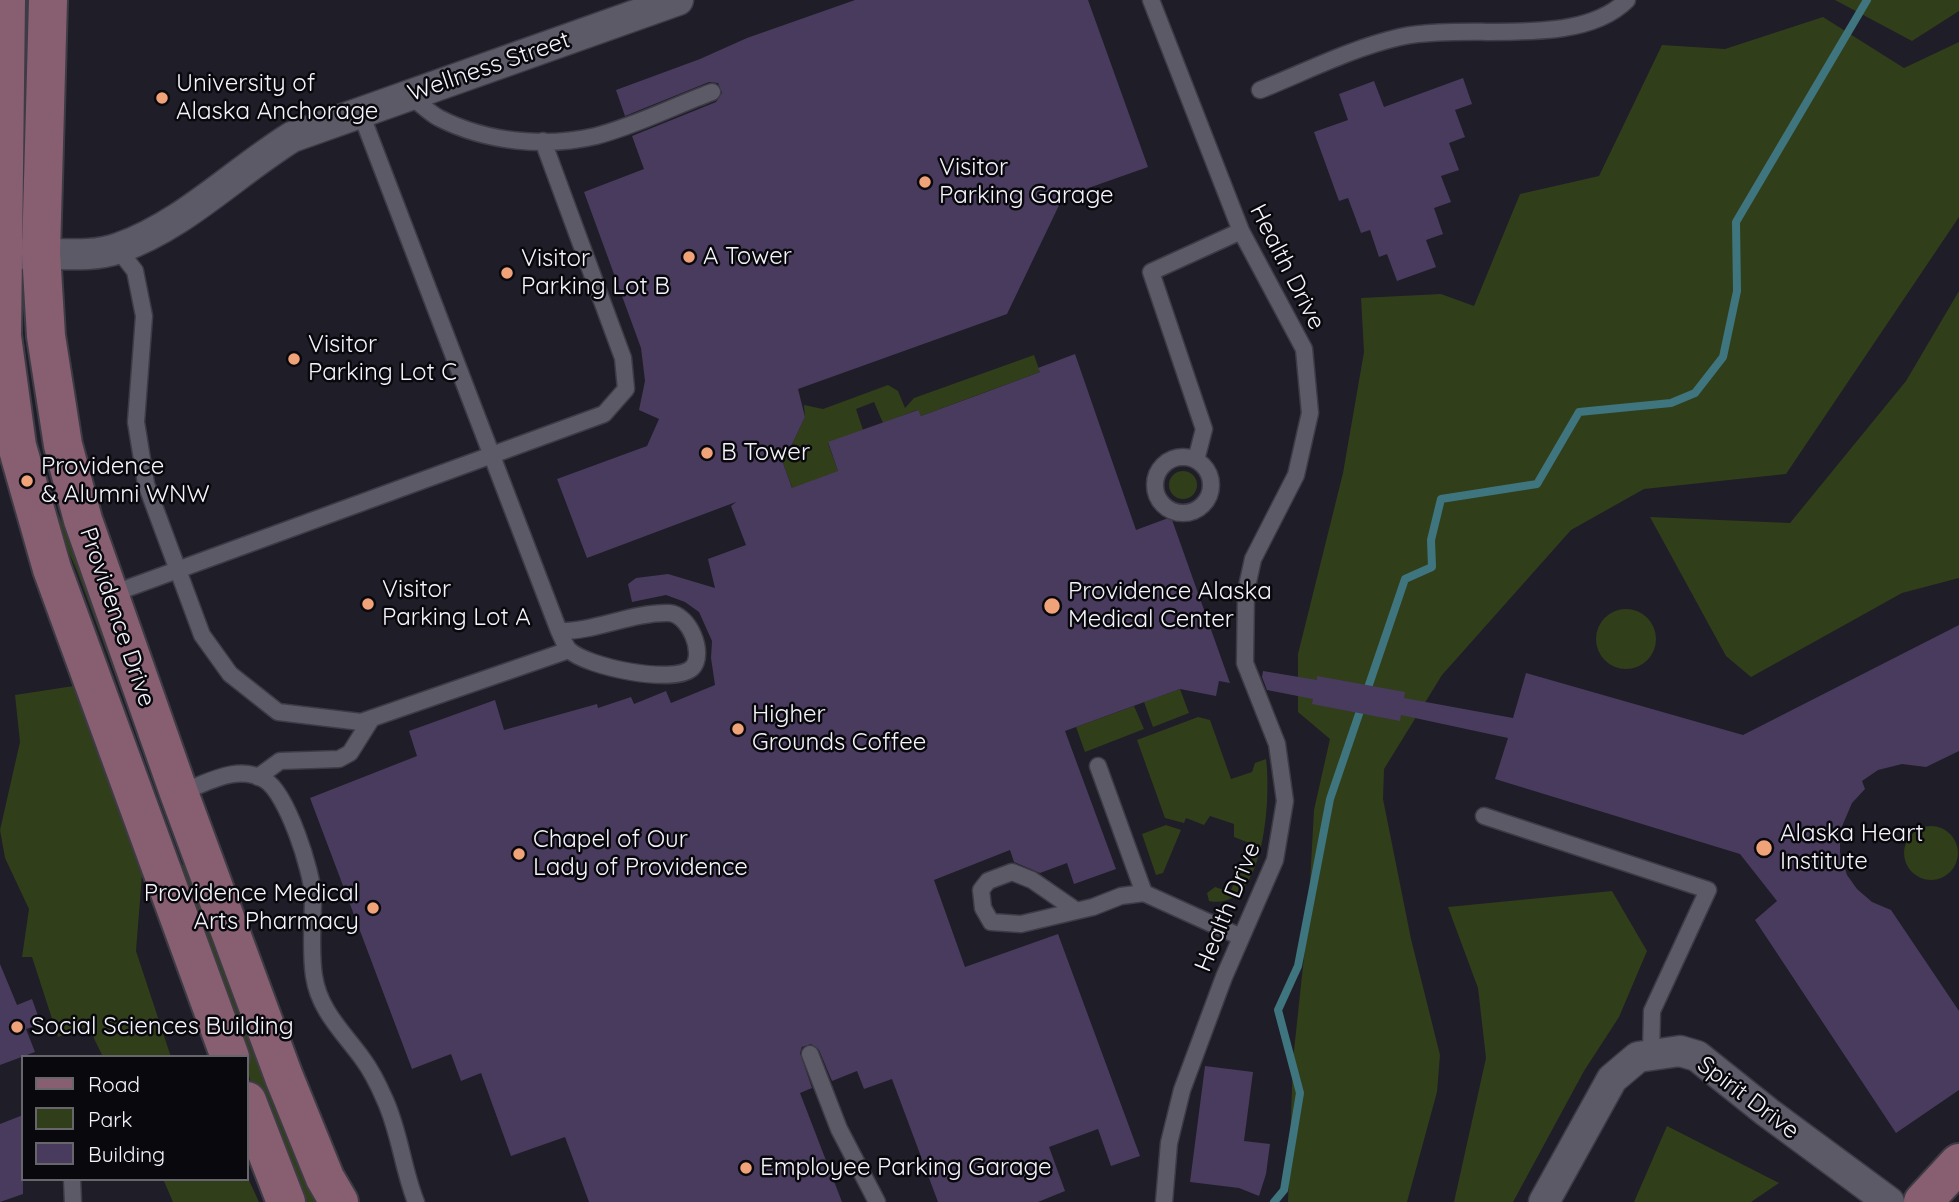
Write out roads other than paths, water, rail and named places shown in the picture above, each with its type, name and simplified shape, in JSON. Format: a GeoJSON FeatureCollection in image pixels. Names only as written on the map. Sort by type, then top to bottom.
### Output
{"type":"FeatureCollection","features":[{"type":"Feature","properties":{"kind":"main road","name":"Providence Drive"},"geometry":{"type":"LineString","coordinates":[[6,0],[2,336],[17,446],[52,569],[229,1055]]}},
{"type":"Feature","properties":{"kind":"main road","name":"Providence Drive"},"geometry":{"type":"LineString","coordinates":[[48,0],[41,253],[46,337],[53,394],[83,520],[179,793],[284,1077],[325,1178],[339,1202]]}},
{"type":"Feature","properties":{"kind":"main road"},"geometry":{"type":"LineString","coordinates":[[248,1104],[286,1202]]}},
{"type":"Feature","properties":{"kind":"main road"},"geometry":{"type":"LineString","coordinates":[[1923,1202],[1959,1163]]}},
{"type":"Feature","properties":{"kind":"street","name":"Wellness Street"},"geometry":{"type":"LineString","coordinates":[[1,256],[117,249],[178,219],[256,160],[292,137],[678,0]]}},
{"type":"Feature","properties":{"kind":"street","name":"Spirit Drive"},"geometry":{"type":"LineString","coordinates":[[1544,1202],[1612,1079],[1638,1057],[1680,1051],[1697,1056],[1766,1112],[1889,1202]]}},
{"type":"Feature","properties":{"kind":"lane","name":"Health Drive"},"geometry":{"type":"LineString","coordinates":[[1151,0],[1241,231],[1304,349],[1310,413],[1296,475],[1253,559],[1246,591],[1245,663],[1277,744],[1285,801],[1275,860],[1241,937],[1182,1090],[1169,1143],[1164,1202]]}},
{"type":"Feature","properties":{"kind":"lane"},"geometry":{"type":"LineString","coordinates":[[1260,90],[1401,37],[1583,26],[1618,8],[1627,0]]}},
{"type":"Feature","properties":{"kind":"lane"},"geometry":{"type":"LineString","coordinates":[[409,95],[438,117],[498,139],[573,141],[599,135],[712,92]]}},
{"type":"Feature","properties":{"kind":"lane"},"geometry":{"type":"LineString","coordinates":[[360,111],[559,631],[569,650],[604,668],[643,674],[682,672],[692,668],[697,658],[692,628],[682,617],[670,613],[597,624],[579,632],[559,631]]}},
{"type":"Feature","properties":{"kind":"lane"},"geometry":{"type":"LineString","coordinates":[[108,595],[604,414],[626,389],[623,358],[543,141]]}},
{"type":"Feature","properties":{"kind":"lane"},"geometry":{"type":"LineString","coordinates":[[1196,460],[1204,429],[1152,272],[1241,231]]}},
{"type":"Feature","properties":{"kind":"lane"},"geometry":{"type":"LineString","coordinates":[[117,249],[135,271],[144,316],[136,422],[146,484],[202,635],[230,674],[278,712],[361,722],[569,650]]}},
{"type":"Feature","properties":{"kind":"lane"},"geometry":{"type":"LineString","coordinates":[[258,777],[280,761],[339,759],[350,752],[372,718]]}},
{"type":"Feature","properties":{"kind":"lane"},"geometry":{"type":"LineString","coordinates":[[1098,766],[1144,893]]}},
{"type":"Feature","properties":{"kind":"lane"},"geometry":{"type":"LineString","coordinates":[[179,793],[224,776],[245,772],[267,780],[286,808],[306,862],[313,894],[314,979],[330,1019],[363,1059],[386,1101],[404,1150],[416,1202]]}},
{"type":"Feature","properties":{"kind":"lane"},"geometry":{"type":"LineString","coordinates":[[1484,816],[1708,890],[1652,1011],[1651,1054]]}},
{"type":"Feature","properties":{"kind":"lane"},"geometry":{"type":"LineString","coordinates":[[1074,909],[1032,880],[1012,872],[988,881],[981,890],[982,908],[991,922],[1021,924],[1144,893],[1241,937]]}},
{"type":"Feature","properties":{"kind":"lane"},"geometry":{"type":"LineString","coordinates":[[810,1054],[839,1129],[877,1202]]}},
{"type":"Feature","properties":{"kind":"lane"},"geometry":{"type":"LineString","coordinates":[[72,1181],[73,1202]]}},
{"type":"Feature","properties":{"kind":"waterway"},"geometry":{"type":"LineString","coordinates":[[1274,1202],[1284,1190],[1300,1093],[1278,1010],[1298,966],[1330,799],[1405,579],[1432,567],[1431,540],[1441,499],[1537,484],[1579,412],[1671,403],[1695,393],[1723,357],[1737,291],[1736,222],[1867,0]]}},
{"type":"Feature","properties":{"kind":"place","name":"University of Alaska Anchorage"},"geometry":{"type":"Point","coordinates":[162,98]}},
{"type":"Feature","properties":{"kind":"place","name":"Visitor Parking Garage"},"geometry":{"type":"Point","coordinates":[925,182]}},
{"type":"Feature","properties":{"kind":"place","name":"A Tower"},"geometry":{"type":"Point","coordinates":[689,257]}},
{"type":"Feature","properties":{"kind":"place","name":"Visitor Parking Lot B"},"geometry":{"type":"Point","coordinates":[507,273]}},
{"type":"Feature","properties":{"kind":"place","name":"Visitor Parking Lot C"},"geometry":{"type":"Point","coordinates":[294,359]}},
{"type":"Feature","properties":{"kind":"place","name":"B Tower"},"geometry":{"type":"Point","coordinates":[707,453]}},
{"type":"Feature","properties":{"kind":"place","name":"Providence & Alumni WNW"},"geometry":{"type":"Point","coordinates":[27,481]}},
{"type":"Feature","properties":{"kind":"place","name":"Visitor Parking Lot A"},"geometry":{"type":"Point","coordinates":[368,604]}},
{"type":"Feature","properties":{"kind":"place","name":"Providence Alaska Medical Center"},"geometry":{"type":"Point","coordinates":[1052,606]}},
{"type":"Feature","properties":{"kind":"place","name":"Higher Grounds Coffee"},"geometry":{"type":"Point","coordinates":[738,729]}},
{"type":"Feature","properties":{"kind":"place","name":"Alaska Heart Institute"},"geometry":{"type":"Point","coordinates":[1764,848]}},
{"type":"Feature","properties":{"kind":"place","name":"Chapel of Our Lady of Providence"},"geometry":{"type":"Point","coordinates":[519,854]}},
{"type":"Feature","properties":{"kind":"place","name":"Providence Medical Arts Pharmacy"},"geometry":{"type":"Point","coordinates":[373,908]}},
{"type":"Feature","properties":{"kind":"place","name":"Social Sciences Building"},"geometry":{"type":"Point","coordinates":[17,1027]}},
{"type":"Feature","properties":{"kind":"place","name":"Employee Parking Garage"},"geometry":{"type":"Point","coordinates":[746,1168]}}]}
